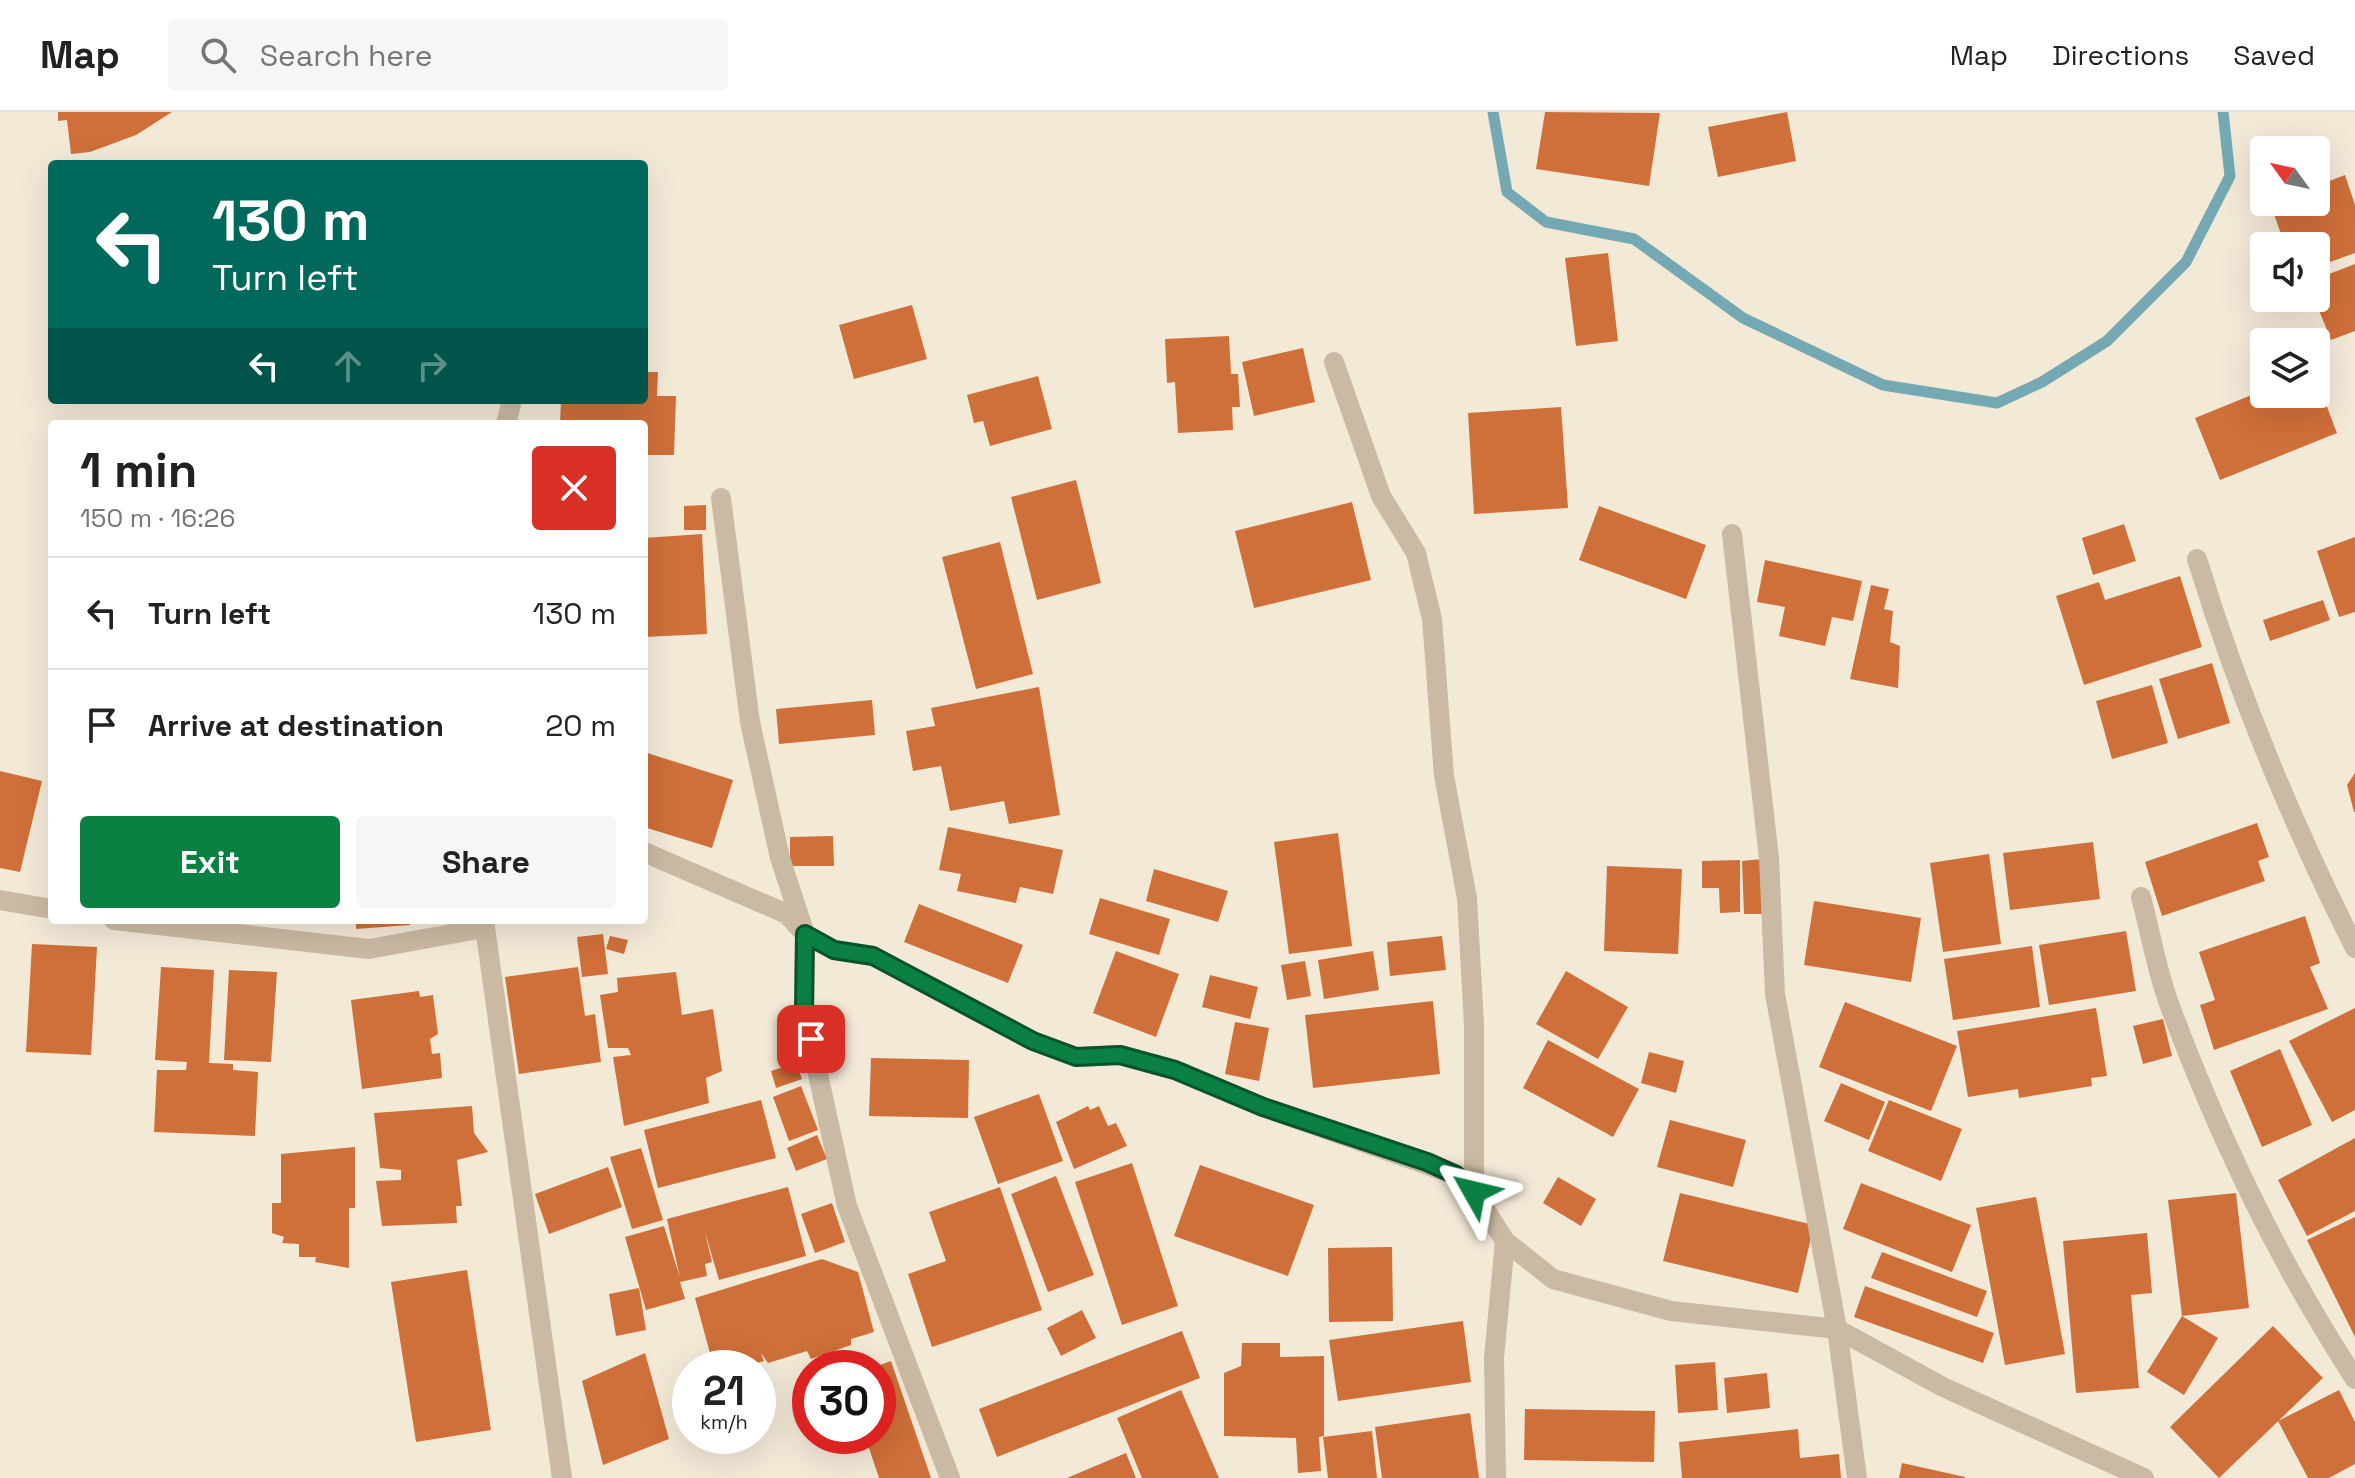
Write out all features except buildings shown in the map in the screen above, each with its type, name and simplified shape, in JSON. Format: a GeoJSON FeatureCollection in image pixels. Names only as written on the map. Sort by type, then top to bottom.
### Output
{"type":"FeatureCollection","features":[{"type":"Feature","properties":{"kind":"street"},"geometry":{"type":"LineString","coordinates":[[1334,362],[1381,496],[1416,553],[1432,619],[1444,776],[1467,898],[1474,1025],[1474,1192]]}},
{"type":"Feature","properties":{"kind":"street"},"geometry":{"type":"LineString","coordinates":[[721,498],[750,722],[780,858],[805,934],[804,1011],[847,1206],[950,1478]]}},
{"type":"Feature","properties":{"kind":"street"},"geometry":{"type":"LineString","coordinates":[[1732,534],[1769,858],[1775,994],[1837,1329],[1857,1478]]}},
{"type":"Feature","properties":{"kind":"street"},"geometry":{"type":"LineString","coordinates":[[2197,559],[2229,664],[2313,864],[2355,948]]}},
{"type":"Feature","properties":{"kind":"street"},"geometry":{"type":"LineString","coordinates":[[648,854],[787,914],[805,934],[834,950],[873,956],[1033,1041],[1076,1057],[1120,1055],[1175,1070],[1263,1107],[1427,1162],[1456,1175],[1474,1192],[1505,1241],[1553,1279],[1671,1311],[1837,1329],[1943,1387],[2144,1478]]}},
{"type":"Feature","properties":{"kind":"street"},"geometry":{"type":"LineString","coordinates":[[2141,897],[2170,1006],[2218,1120],[2267,1230],[2355,1379]]}},
{"type":"Feature","properties":{"kind":"street"},"geometry":{"type":"LineString","coordinates":[[0,900],[48,908]]}},
{"type":"Feature","properties":{"kind":"street"},"geometry":{"type":"LineString","coordinates":[[149,924],[369,949],[484,924],[562,1478]]}},
{"type":"Feature","properties":{"kind":"street"},"geometry":{"type":"LineString","coordinates":[[1496,1478],[1494,1358],[1505,1241]]}},
{"type":"Feature","properties":{"kind":"waterway"},"geometry":{"type":"LineString","coordinates":[[1493,112],[1507,192],[1546,222],[1634,239],[1743,318],[1883,385],[1997,403],[2042,382],[2107,341],[2186,262],[2230,176],[2223,112]]}},
{"type":"Feature","properties":{"kind":"route"},"geometry":{"type":"LineString","coordinates":[[811,1039],[804,1011],[805,934],[834,950],[873,956],[1033,1041],[1076,1057],[1120,1055],[1175,1070],[1263,1107],[1427,1162],[1456,1175],[1474,1192]]}}]}
